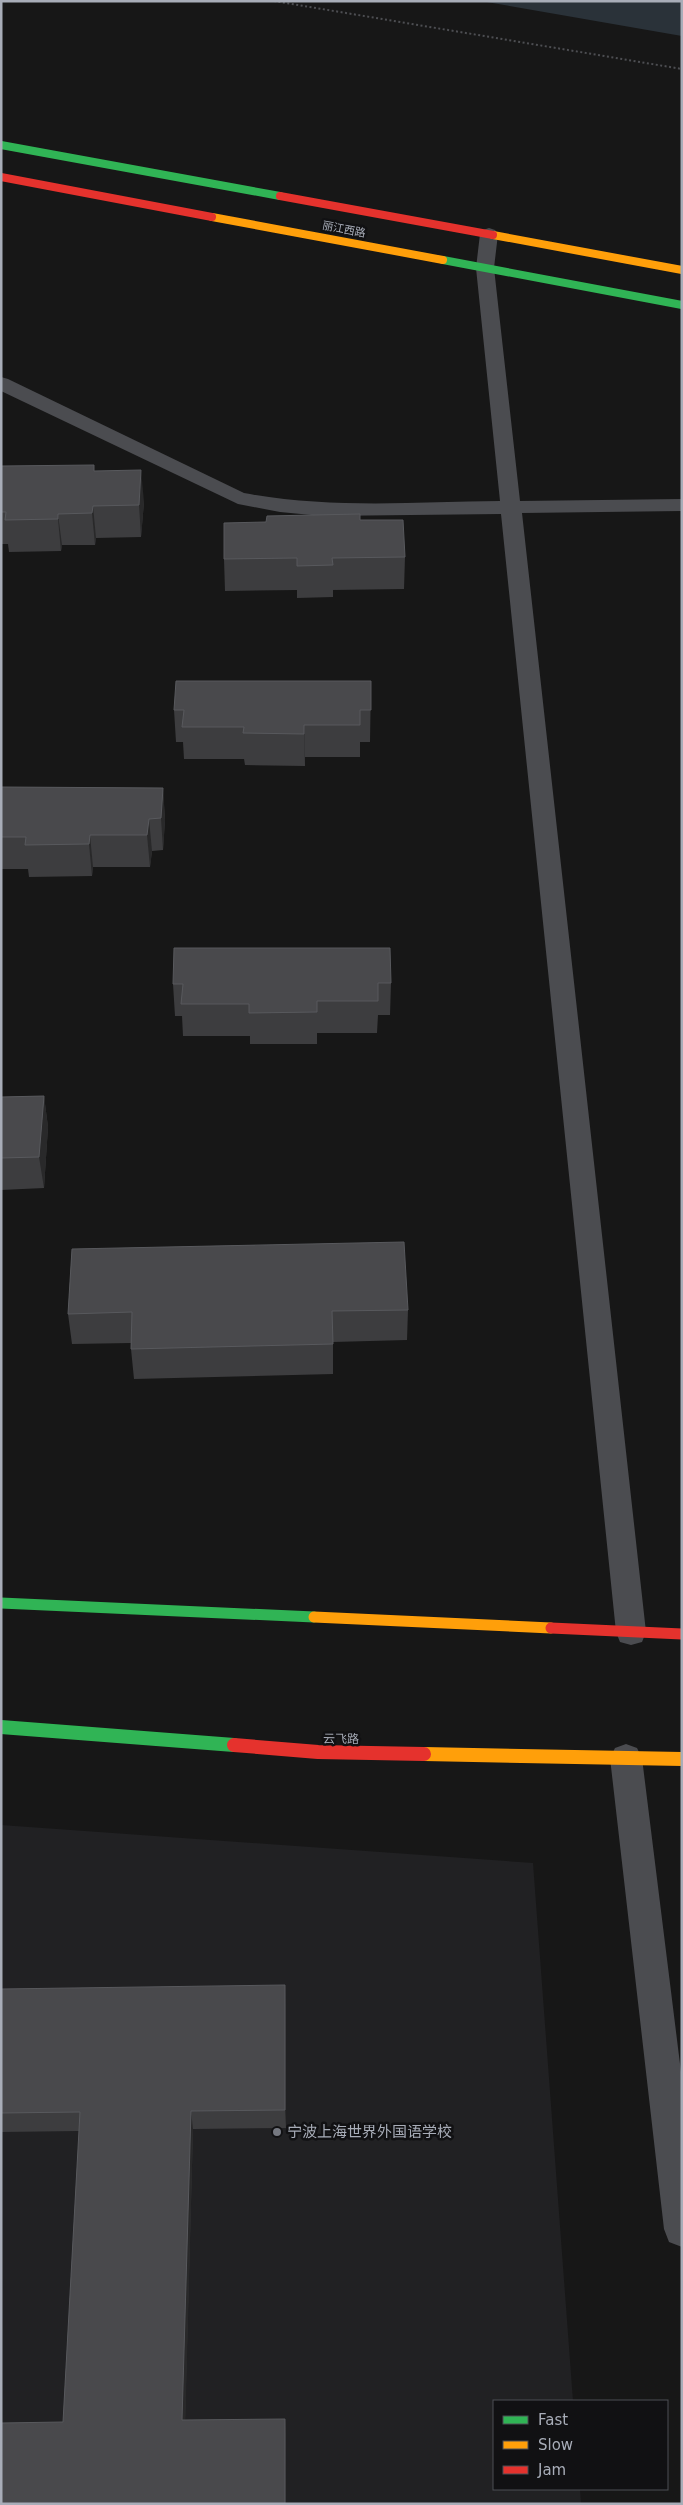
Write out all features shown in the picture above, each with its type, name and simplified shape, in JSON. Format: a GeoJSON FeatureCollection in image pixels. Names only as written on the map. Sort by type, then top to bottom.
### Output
{"type":"FeatureCollection","features":[{"type":"Feature","properties":{"kind":"main road","name":"丽江西路"},"geometry":{"type":"LineString","coordinates":[[1,146],[682,270]]}},
{"type":"Feature","properties":{"kind":"main road","name":"丽江西路"},"geometry":{"type":"LineString","coordinates":[[1,177],[682,305]]}},
{"type":"Feature","properties":{"kind":"main road"},"geometry":{"type":"LineString","coordinates":[[1,1603],[682,1634]]}},
{"type":"Feature","properties":{"kind":"main road","name":"云飞路"},"geometry":{"type":"LineString","coordinates":[[1,1727],[318,1752],[682,1759]]}},
{"type":"Feature","properties":{"kind":"street"},"geometry":{"type":"LineString","coordinates":[[489,234],[485,268],[631,1632]]}},
{"type":"Feature","properties":{"kind":"street"},"geometry":{"type":"LineString","coordinates":[[1,382],[238,498],[322,510],[682,505]]}},
{"type":"Feature","properties":{"kind":"street"},"geometry":{"type":"LineString","coordinates":[[626,1758],[682,2229]]}},
{"type":"Feature","properties":{"kind":"path"},"geometry":{"type":"LineString","coordinates":[[274,1],[682,69]]}},
{"type":"Feature","properties":{"kind":"shaded area"},"geometry":{"type":"Polygon","coordinates":[[[481,1],[682,1],[682,36],[481,1]]]}},
{"type":"Feature","properties":{"kind":"shaded area","name":"宁波上海世界外国语学校"},"geometry":{"type":"Polygon","coordinates":[[[1,1825],[533,1863],[573,2400],[493,2400],[493,2490],[580,2490],[581,2504],[1,2504],[1,1825]]]}},
{"type":"Feature","properties":{"kind":"building"},"geometry":{"type":"Polygon","coordinates":[[[94,465],[94,471],[141,470],[139,505],[93,506],[92,513],[58,514],[58,519],[5,520],[6,512],[1,512],[1,466],[94,465]]]}},
{"type":"Feature","properties":{"kind":"building"},"geometry":{"type":"Polygon","coordinates":[[[360,514],[360,520],[403,520],[405,557],[332,558],[333,565],[297,566],[297,558],[224,559],[224,523],[266,522],[267,516],[360,514]]]}},
{"type":"Feature","properties":{"kind":"building"},"geometry":{"type":"Polygon","coordinates":[[[176,681],[371,681],[371,710],[360,710],[360,725],[304,725],[304,734],[243,733],[244,727],[182,727],[184,710],[174,710],[176,681]]]}},
{"type":"Feature","properties":{"kind":"building"},"geometry":{"type":"Polygon","coordinates":[[[1,787],[163,788],[161,818],[149,819],[147,835],[90,835],[89,844],[25,845],[26,837],[1,837],[1,787]]]}},
{"type":"Feature","properties":{"kind":"building"},"geometry":{"type":"Polygon","coordinates":[[[174,948],[390,948],[391,983],[378,983],[378,1001],[317,1001],[317,1012],[249,1013],[249,1004],[181,1004],[183,984],[173,984],[174,948]]]}},
{"type":"Feature","properties":{"kind":"building"},"geometry":{"type":"Polygon","coordinates":[[[44,1096],[39,1157],[1,1158],[1,1097],[44,1096]]]}},
{"type":"Feature","properties":{"kind":"building"},"geometry":{"type":"Polygon","coordinates":[[[404,1242],[408,1310],[332,1311],[333,1344],[131,1349],[132,1312],[68,1314],[72,1249],[404,1242]]]}},
{"type":"Feature","properties":{"kind":"building"},"geometry":{"type":"Polygon","coordinates":[[[285,1985],[285,2110],[191,2111],[182,2420],[285,2419],[285,2504],[1,2504],[1,2423],[63,2422],[80,2112],[1,2113],[1,1989],[285,1985]]]}},
{"type":"Feature","properties":{"kind":"traffic: fast"},"geometry":{"type":"LineString","coordinates":[[1,145],[280,196]]}},
{"type":"Feature","properties":{"kind":"traffic: fast"},"geometry":{"type":"LineString","coordinates":[[443,260],[682,305]]}},
{"type":"Feature","properties":{"kind":"traffic: fast"},"geometry":{"type":"LineString","coordinates":[[1,1603],[314,1617]]}},
{"type":"Feature","properties":{"kind":"traffic: fast"},"geometry":{"type":"LineString","coordinates":[[1,1727],[234,1745]]}},
{"type":"Feature","properties":{"kind":"traffic: slow"},"geometry":{"type":"LineString","coordinates":[[212,217],[443,260]]}},
{"type":"Feature","properties":{"kind":"traffic: slow"},"geometry":{"type":"LineString","coordinates":[[493,235],[682,270]]}},
{"type":"Feature","properties":{"kind":"traffic: slow"},"geometry":{"type":"LineString","coordinates":[[314,1617],[551,1628]]}},
{"type":"Feature","properties":{"kind":"traffic: slow"},"geometry":{"type":"LineString","coordinates":[[424,1754],[682,1759]]}},
{"type":"Feature","properties":{"kind":"traffic: jam"},"geometry":{"type":"LineString","coordinates":[[1,177],[212,217]]}},
{"type":"Feature","properties":{"kind":"traffic: jam"},"geometry":{"type":"LineString","coordinates":[[280,196],[493,235]]}},
{"type":"Feature","properties":{"kind":"traffic: jam"},"geometry":{"type":"LineString","coordinates":[[551,1628],[682,1634]]}},
{"type":"Feature","properties":{"kind":"traffic: jam"},"geometry":{"type":"LineString","coordinates":[[234,1745],[318,1752],[424,1754]]}},
{"type":"Feature","properties":{"kind":"place","name":"宁波上海世界外国语学校"},"geometry":{"type":"Point","coordinates":[277,2132]}}]}
